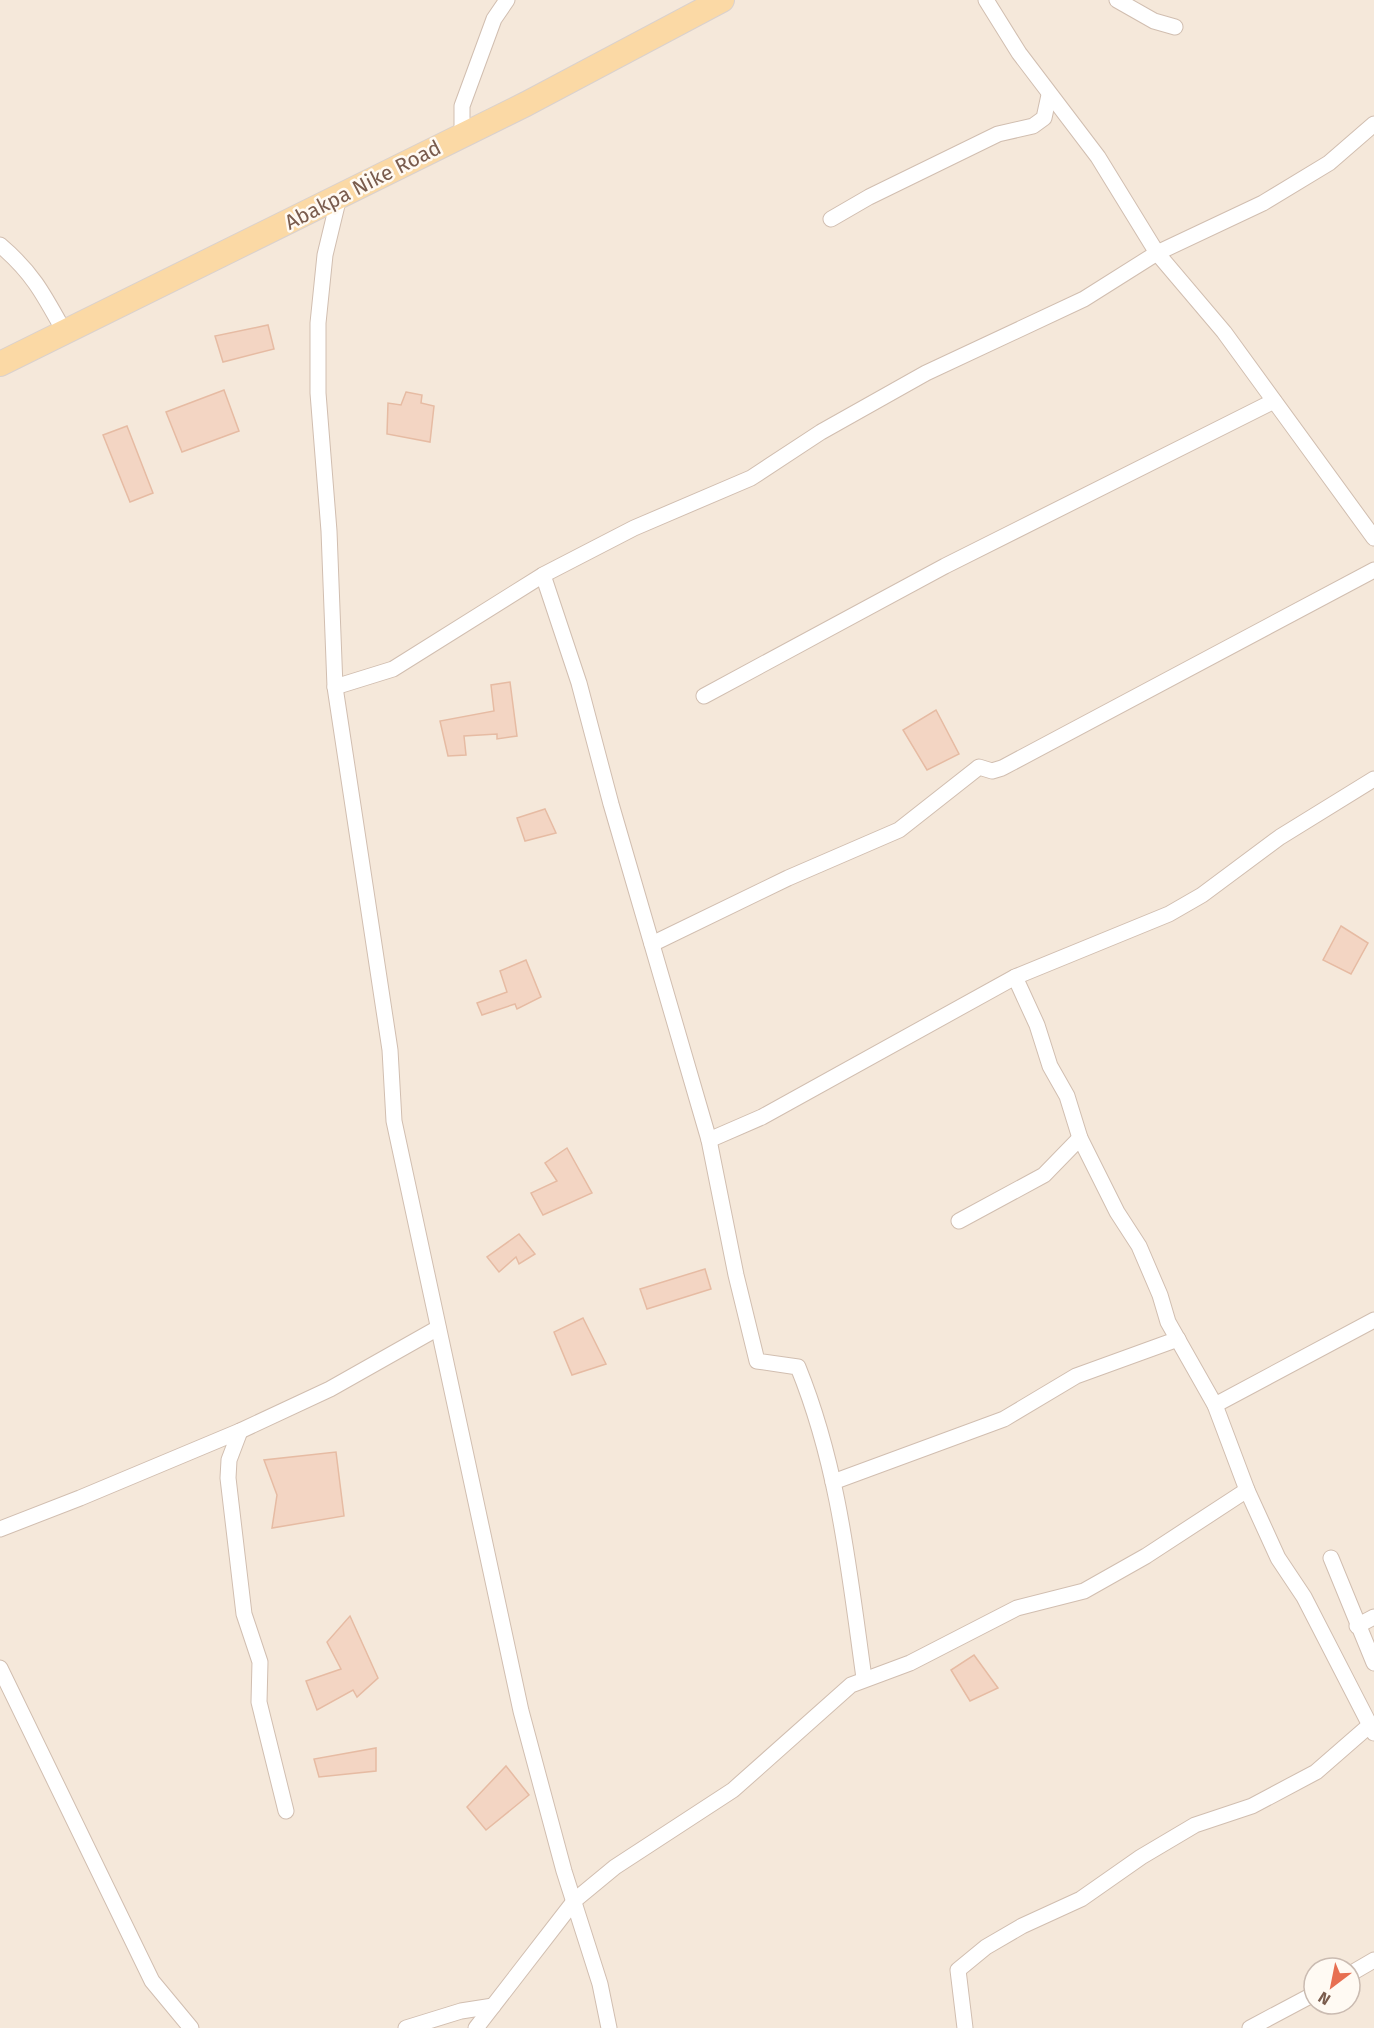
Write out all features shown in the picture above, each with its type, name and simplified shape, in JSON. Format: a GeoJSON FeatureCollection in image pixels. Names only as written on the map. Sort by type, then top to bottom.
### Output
{"type":"FeatureCollection","features":[{"type":"Feature","properties":{"kind":"main road","name":"Abakpa Nike Road"},"geometry":{"type":"LineString","coordinates":[[0,364],[526,104],[722,0]]}},
{"type":"Feature","properties":{"kind":"street"},"geometry":{"type":"LineString","coordinates":[[462,134],[462,106],[494,19],[507,0]]}},
{"type":"Feature","properties":{"kind":"street"},"geometry":{"type":"LineString","coordinates":[[986,0],[1049,95],[1071,118],[1098,157],[1157,253],[1224,332],[1374,538]]}},
{"type":"Feature","properties":{"kind":"street"},"geometry":{"type":"LineString","coordinates":[[1117,0],[1154,21],[1175,27]]}},
{"type":"Feature","properties":{"kind":"street"},"geometry":{"type":"LineString","coordinates":[[831,219],[879,191],[998,134],[1033,126],[1044,118],[1049,95]]}},
{"type":"Feature","properties":{"kind":"street"},"geometry":{"type":"LineString","coordinates":[[335,687],[393,669],[543,575],[634,528],[751,477],[821,432],[926,373],[1084,299],[1157,253],[1282,191],[1329,163],[1374,124]]}},
{"type":"Feature","properties":{"kind":"street"},"geometry":{"type":"LineString","coordinates":[[339,197],[325,255],[318,323],[318,393],[329,531],[335,687],[390,1050],[394,1121],[521,1711],[564,1871],[600,1984],[609,2028]]}},
{"type":"Feature","properties":{"kind":"street"},"geometry":{"type":"LineString","coordinates":[[1,250],[27,270],[39,285],[64,333]]}},
{"type":"Feature","properties":{"kind":"street"},"geometry":{"type":"LineString","coordinates":[[704,696],[945,566],[1275,401]]}},
{"type":"Feature","properties":{"kind":"street"},"geometry":{"type":"LineString","coordinates":[[652,944],[788,878],[899,830],[978,767],[992,771],[1002,768],[1374,570]]}},
{"type":"Feature","properties":{"kind":"street"},"geometry":{"type":"LineString","coordinates":[[543,575],[579,683],[611,804],[709,1140],[736,1275],[757,1361],[798,1367],[818,1417],[840,1514],[864,1678]]}},
{"type":"Feature","properties":{"kind":"street"},"geometry":{"type":"LineString","coordinates":[[709,1140],[762,1117],[1016,977],[1169,914],[1202,895],[1280,837],[1374,779]]}},
{"type":"Feature","properties":{"kind":"street"},"geometry":{"type":"LineString","coordinates":[[965,2028],[958,1970],[986,1947],[1022,1926],[1081,1899],[1141,1857],[1195,1825],[1252,1806],[1316,1772],[1372,1729],[1304,1597],[1278,1558],[1247,1490],[1215,1405],[1164,1313],[1160,1295],[1140,1246],[1117,1212],[1080,1138],[1067,1096],[1050,1066],[1037,1025],[1016,977]]}},
{"type":"Feature","properties":{"kind":"street"},"geometry":{"type":"LineString","coordinates":[[959,1221],[1044,1175],[1080,1138]]}},
{"type":"Feature","properties":{"kind":"street"},"geometry":{"type":"LineString","coordinates":[[1215,1405],[1374,1320]]}},
{"type":"Feature","properties":{"kind":"street"},"geometry":{"type":"LineString","coordinates":[[0,1528],[80,1498],[240,1431],[330,1389],[438,1328]]}},
{"type":"Feature","properties":{"kind":"street"},"geometry":{"type":"LineString","coordinates":[[833,1482],[1004,1419],[1076,1376],[1178,1340]]}},
{"type":"Feature","properties":{"kind":"street"},"geometry":{"type":"LineString","coordinates":[[240,1431],[229,1460],[228,1478],[244,1614],[260,1662],[259,1702],[286,1811]]}},
{"type":"Feature","properties":{"kind":"street"},"geometry":{"type":"LineString","coordinates":[[476,2028],[575,1900],[615,1867],[733,1790],[851,1684],[910,1664],[1017,1608],[1084,1591],[1146,1556],[1247,1490]]}},
{"type":"Feature","properties":{"kind":"street"},"geometry":{"type":"LineString","coordinates":[[1331,1558],[1374,1663]]}},
{"type":"Feature","properties":{"kind":"street"},"geometry":{"type":"LineString","coordinates":[[1357,1626],[1374,1617]]}},
{"type":"Feature","properties":{"kind":"street"},"geometry":{"type":"LineString","coordinates":[[0,1668],[152,1981],[191,2028]]}},
{"type":"Feature","properties":{"kind":"street"},"geometry":{"type":"LineString","coordinates":[[1250,2028],[1302,2000]]}},
{"type":"Feature","properties":{"kind":"street"},"geometry":{"type":"LineString","coordinates":[[406,2028],[461,2011],[493,2006]]}},
{"type":"Feature","properties":{"kind":"shaded area"},"geometry":{"type":"Polygon","coordinates":[[[0,0],[1374,0],[1374,2028],[0,2028],[0,0]]]}},
{"type":"Feature","properties":{"kind":"building"},"geometry":{"type":"Polygon","coordinates":[[[268,325],[274,349],[223,362],[215,336],[268,325]]]}},
{"type":"Feature","properties":{"kind":"building"},"geometry":{"type":"Polygon","coordinates":[[[224,390],[239,431],[182,452],[166,412],[224,390]]]}},
{"type":"Feature","properties":{"kind":"building"},"geometry":{"type":"Polygon","coordinates":[[[406,392],[422,395],[421,403],[434,406],[430,442],[387,434],[388,403],[401,405],[406,392]]]}},
{"type":"Feature","properties":{"kind":"building"},"geometry":{"type":"Polygon","coordinates":[[[127,426],[153,493],[130,502],[103,435],[127,426]]]}},
{"type":"Feature","properties":{"kind":"building"},"geometry":{"type":"Polygon","coordinates":[[[510,682],[517,736],[497,739],[497,734],[464,736],[466,755],[448,756],[440,721],[494,711],[491,685],[510,682]]]}},
{"type":"Feature","properties":{"kind":"building"},"geometry":{"type":"Polygon","coordinates":[[[936,710],[959,754],[927,770],[903,730],[936,710]]]}},
{"type":"Feature","properties":{"kind":"building"},"geometry":{"type":"Polygon","coordinates":[[[545,809],[556,833],[525,841],[517,818],[545,809]]]}},
{"type":"Feature","properties":{"kind":"building"},"geometry":{"type":"Polygon","coordinates":[[[1341,926],[1368,943],[1351,974],[1323,960],[1341,926]]]}},
{"type":"Feature","properties":{"kind":"building"},"geometry":{"type":"Polygon","coordinates":[[[526,960],[541,997],[517,1009],[515,1004],[482,1015],[477,1003],[507,992],[500,971],[526,960]]]}},
{"type":"Feature","properties":{"kind":"building"},"geometry":{"type":"Polygon","coordinates":[[[567,1148],[592,1193],[543,1215],[531,1193],[557,1181],[545,1163],[567,1148]]]}},
{"type":"Feature","properties":{"kind":"building"},"geometry":{"type":"Polygon","coordinates":[[[519,1234],[535,1254],[519,1264],[516,1257],[499,1272],[487,1257],[519,1234]]]}},
{"type":"Feature","properties":{"kind":"building"},"geometry":{"type":"Polygon","coordinates":[[[705,1269],[711,1289],[647,1309],[640,1289],[705,1269]]]}},
{"type":"Feature","properties":{"kind":"building"},"geometry":{"type":"Polygon","coordinates":[[[583,1318],[606,1364],[572,1375],[554,1332],[583,1318]]]}},
{"type":"Feature","properties":{"kind":"building"},"geometry":{"type":"Polygon","coordinates":[[[336,1452],[344,1516],[272,1528],[277,1495],[264,1460],[336,1452]]]}},
{"type":"Feature","properties":{"kind":"building"},"geometry":{"type":"Polygon","coordinates":[[[350,1616],[378,1678],[357,1697],[353,1690],[317,1710],[306,1681],[341,1669],[327,1642],[350,1616]]]}},
{"type":"Feature","properties":{"kind":"building"},"geometry":{"type":"Polygon","coordinates":[[[974,1655],[998,1688],[970,1701],[951,1670],[974,1655]]]}},
{"type":"Feature","properties":{"kind":"building"},"geometry":{"type":"Polygon","coordinates":[[[376,1748],[376,1771],[319,1777],[314,1759],[376,1748]]]}},
{"type":"Feature","properties":{"kind":"building"},"geometry":{"type":"Polygon","coordinates":[[[506,1766],[529,1795],[486,1830],[467,1807],[506,1766]]]}}]}
